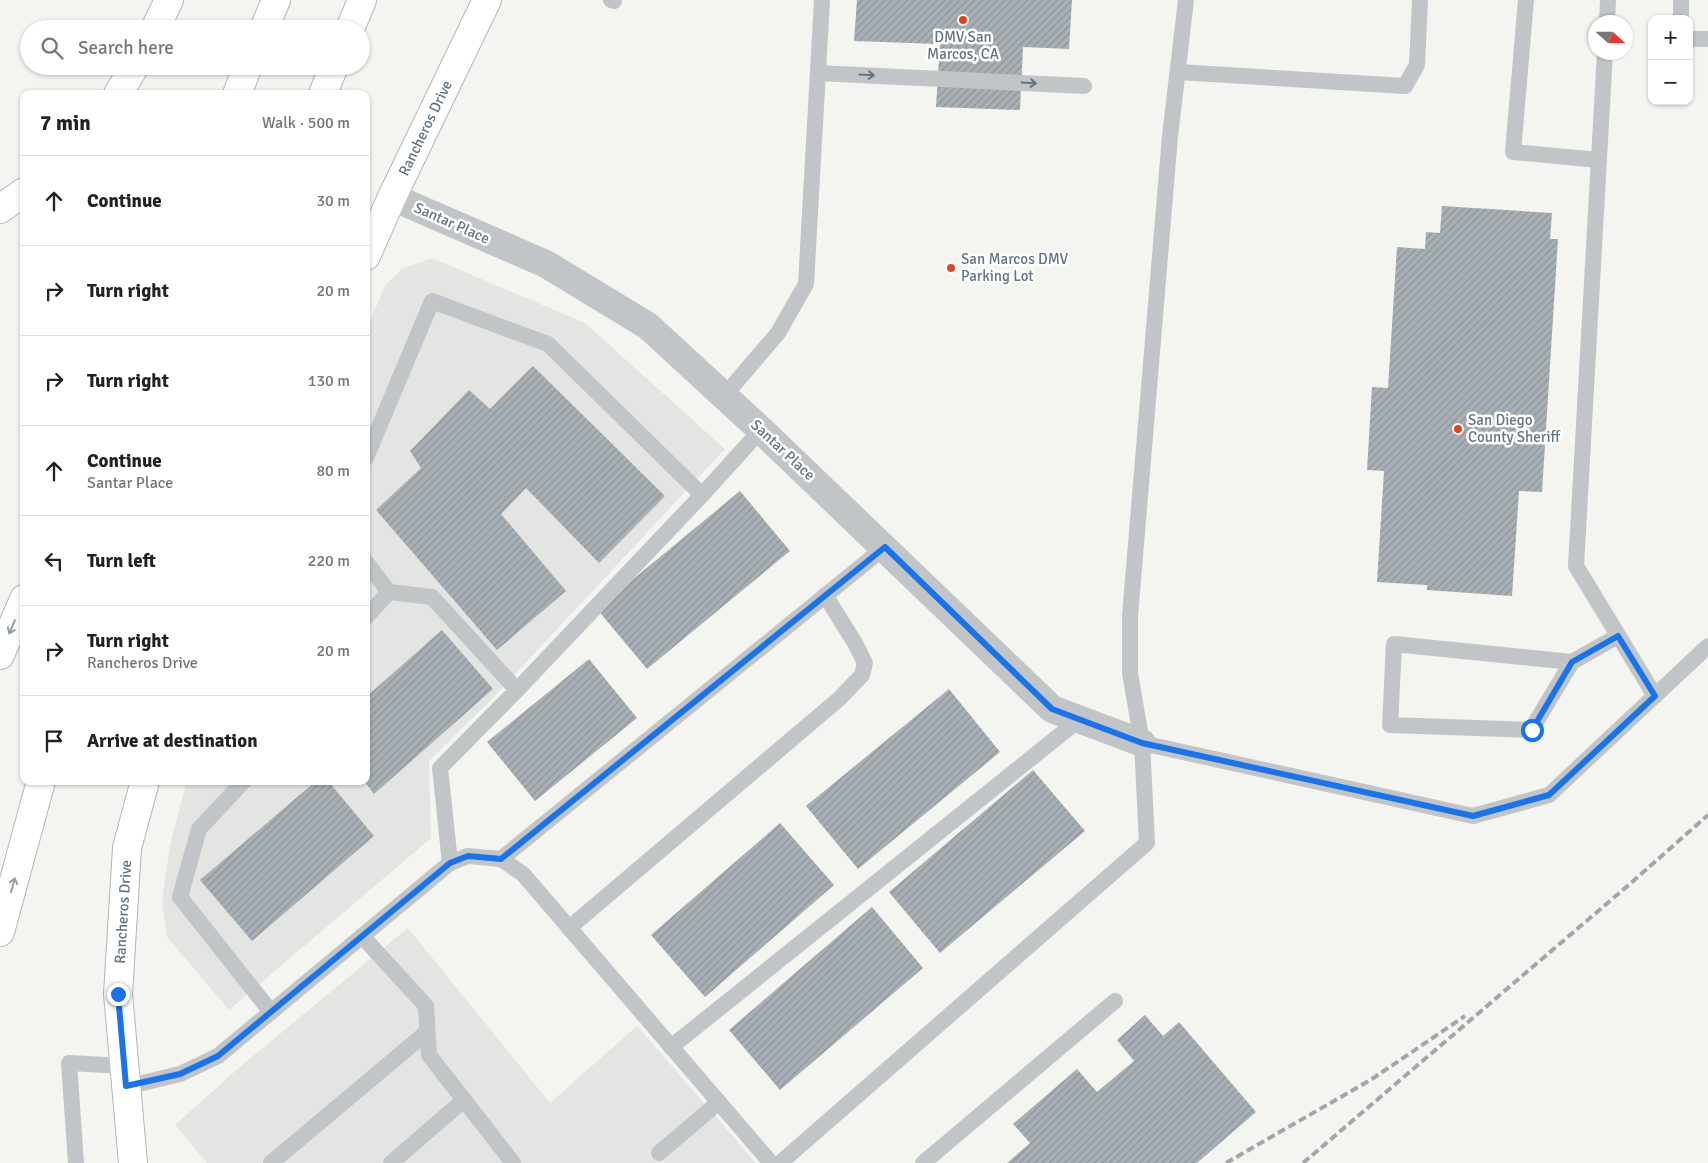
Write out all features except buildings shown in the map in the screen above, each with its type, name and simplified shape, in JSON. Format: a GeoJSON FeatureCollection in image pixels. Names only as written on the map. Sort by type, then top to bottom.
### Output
{"type":"FeatureCollection","features":[{"type":"Feature","properties":{"kind":"main road"},"geometry":{"type":"LineString","coordinates":[[159,20],[169,0]]}},
{"type":"Feature","properties":{"kind":"main road"},"geometry":{"type":"LineString","coordinates":[[268,20],[276,0]]}},
{"type":"Feature","properties":{"kind":"main road"},"geometry":{"type":"LineString","coordinates":[[354,20],[362,0]]}},
{"type":"Feature","properties":{"kind":"main road","name":"Rancheros Drive"},"geometry":{"type":"LineString","coordinates":[[370,247],[392,197],[488,0]]}},
{"type":"Feature","properties":{"kind":"main road"},"geometry":{"type":"LineString","coordinates":[[120,90],[130,75]]}},
{"type":"Feature","properties":{"kind":"main road"},"geometry":{"type":"LineString","coordinates":[[239,90],[244,75]]}},
{"type":"Feature","properties":{"kind":"main road"},"geometry":{"type":"LineString","coordinates":[[325,90],[330,75]]}},
{"type":"Feature","properties":{"kind":"main road"},"geometry":{"type":"LineString","coordinates":[[0,209],[20,195]]}},
{"type":"Feature","properties":{"kind":"main road"},"geometry":{"type":"LineString","coordinates":[[0,655],[20,608]]}},
{"type":"Feature","properties":{"kind":"main road"},"geometry":{"type":"LineString","coordinates":[[0,860],[31,785]]}},
{"type":"Feature","properties":{"kind":"main road"},"geometry":{"type":"LineString","coordinates":[[0,932],[41,785]]}},
{"type":"Feature","properties":{"kind":"main road","name":"Rancheros Drive"},"geometry":{"type":"LineString","coordinates":[[133,1163],[118,994],[126,848],[144,785]]}},
{"type":"Feature","properties":{"kind":"street","name":"Santar Place"},"geometry":{"type":"LineString","coordinates":[[392,197],[546,264],[648,326],[762,430],[1052,709],[1142,743]]}},
{"type":"Feature","properties":{"kind":"lane"},"geometry":{"type":"LineString","coordinates":[[725,395],[778,333],[806,284],[822,0]]}},
{"type":"Feature","properties":{"kind":"lane"},"geometry":{"type":"LineString","coordinates":[[780,1163],[1148,843],[1142,743],[1130,673],[1130,616],[1169,146],[1186,0]]}},
{"type":"Feature","properties":{"kind":"lane"},"geometry":{"type":"LineString","coordinates":[[1178,72],[1405,86],[1417,65],[1420,0]]}},
{"type":"Feature","properties":{"kind":"lane"},"geometry":{"type":"LineString","coordinates":[[1526,0],[1513,152],[1599,160]]}},
{"type":"Feature","properties":{"kind":"lane"},"geometry":{"type":"LineString","coordinates":[[1607,15],[1608,0]]}},
{"type":"Feature","properties":{"kind":"lane"},"geometry":{"type":"LineString","coordinates":[[1681,0],[1682,15]]}},
{"type":"Feature","properties":{"kind":"lane"},"geometry":{"type":"LineString","coordinates":[[1693,39],[1708,39]]}},
{"type":"Feature","properties":{"kind":"lane"},"geometry":{"type":"LineString","coordinates":[[1605,60],[1576,566],[1655,696]]}},
{"type":"Feature","properties":{"kind":"lane"},"geometry":{"type":"LineString","coordinates":[[818,73],[1084,86]]}},
{"type":"Feature","properties":{"kind":"lane"},"geometry":{"type":"LineString","coordinates":[[370,448],[432,301],[548,344],[702,495]]}},
{"type":"Feature","properties":{"kind":"lane"},"geometry":{"type":"LineString","coordinates":[[450,863],[440,768],[517,690],[762,430]]}},
{"type":"Feature","properties":{"kind":"lane"},"geometry":{"type":"LineString","coordinates":[[501,859],[885,547]]}},
{"type":"Feature","properties":{"kind":"lane"},"geometry":{"type":"LineString","coordinates":[[370,567],[389,592],[432,596],[517,690]]}},
{"type":"Feature","properties":{"kind":"lane"},"geometry":{"type":"LineString","coordinates":[[370,613],[389,592]]}},
{"type":"Feature","properties":{"kind":"lane"},"geometry":{"type":"LineString","coordinates":[[569,928],[838,699],[862,675],[865,663],[855,643],[825,595]]}},
{"type":"Feature","properties":{"kind":"lane"},"geometry":{"type":"LineString","coordinates":[[1572,662],[1394,644],[1390,725],[1532,730],[1572,662],[1618,636]]}},
{"type":"Feature","properties":{"kind":"lane"},"geometry":{"type":"LineString","coordinates":[[1142,743],[1473,816],[1549,795],[1708,646]]}},
{"type":"Feature","properties":{"kind":"lane"},"geometry":{"type":"LineString","coordinates":[[671,1047],[1080,719]]}},
{"type":"Feature","properties":{"kind":"lane"},"geometry":{"type":"LineString","coordinates":[[240,785],[199,829],[180,897],[271,1012]]}},
{"type":"Feature","properties":{"kind":"lane"},"geometry":{"type":"LineString","coordinates":[[76,1163],[69,1063],[125,1076],[180,1074],[218,1056],[450,863],[468,856],[501,859],[523,874],[771,1163]]}},
{"type":"Feature","properties":{"kind":"lane"},"geometry":{"type":"LineString","coordinates":[[362,936],[426,1006],[429,1055],[513,1163]]}},
{"type":"Feature","properties":{"kind":"lane"},"geometry":{"type":"LineString","coordinates":[[923,1163],[1115,1001]]}},
{"type":"Feature","properties":{"kind":"lane"},"geometry":{"type":"LineString","coordinates":[[271,1163],[427,1032]]}},
{"type":"Feature","properties":{"kind":"lane"},"geometry":{"type":"LineString","coordinates":[[391,1163],[464,1100]]}},
{"type":"Feature","properties":{"kind":"lane"},"geometry":{"type":"LineString","coordinates":[[660,1153],[719,1102]]}},
{"type":"Feature","properties":{"kind":"shaded area"},"geometry":{"type":"Polygon","coordinates":[[[432,258],[585,323],[725,449],[489,702],[429,761],[431,838],[229,1010],[167,937],[162,900],[170,845],[186,785],[370,785],[370,322],[385,285],[402,269],[432,258]]]}},
{"type":"Feature","properties":{"kind":"shaded area"},"geometry":{"type":"Polygon","coordinates":[[[408,928],[550,1103],[637,1026],[756,1163],[207,1163],[175,1125],[241,1066],[408,928]]]}},
{"type":"Feature","properties":{"kind":"railway"},"geometry":{"type":"LineString","coordinates":[[1303,1163],[1708,815]]}},
{"type":"Feature","properties":{"kind":"railway"},"geometry":{"type":"LineString","coordinates":[[1226,1163],[1372,1079],[1465,1016]]}},
{"type":"Feature","properties":{"kind":"place","name":"DMV San Marcos, CA"},"geometry":{"type":"Point","coordinates":[963,20]}},
{"type":"Feature","properties":{"kind":"place","name":"San Marcos DMV Parking Lot"},"geometry":{"type":"Point","coordinates":[951,268]}},
{"type":"Feature","properties":{"kind":"place","name":"San Diego County Sheriff"},"geometry":{"type":"Point","coordinates":[1458,429]}},
{"type":"Feature","properties":{"kind":"route"},"geometry":{"type":"LineString","coordinates":[[118,994],[126,1086],[180,1074],[218,1056],[450,863],[468,856],[501,859],[885,547],[1052,709],[1142,743],[1473,816],[1549,795],[1655,696],[1618,636],[1572,662],[1532,730]]}}]}
